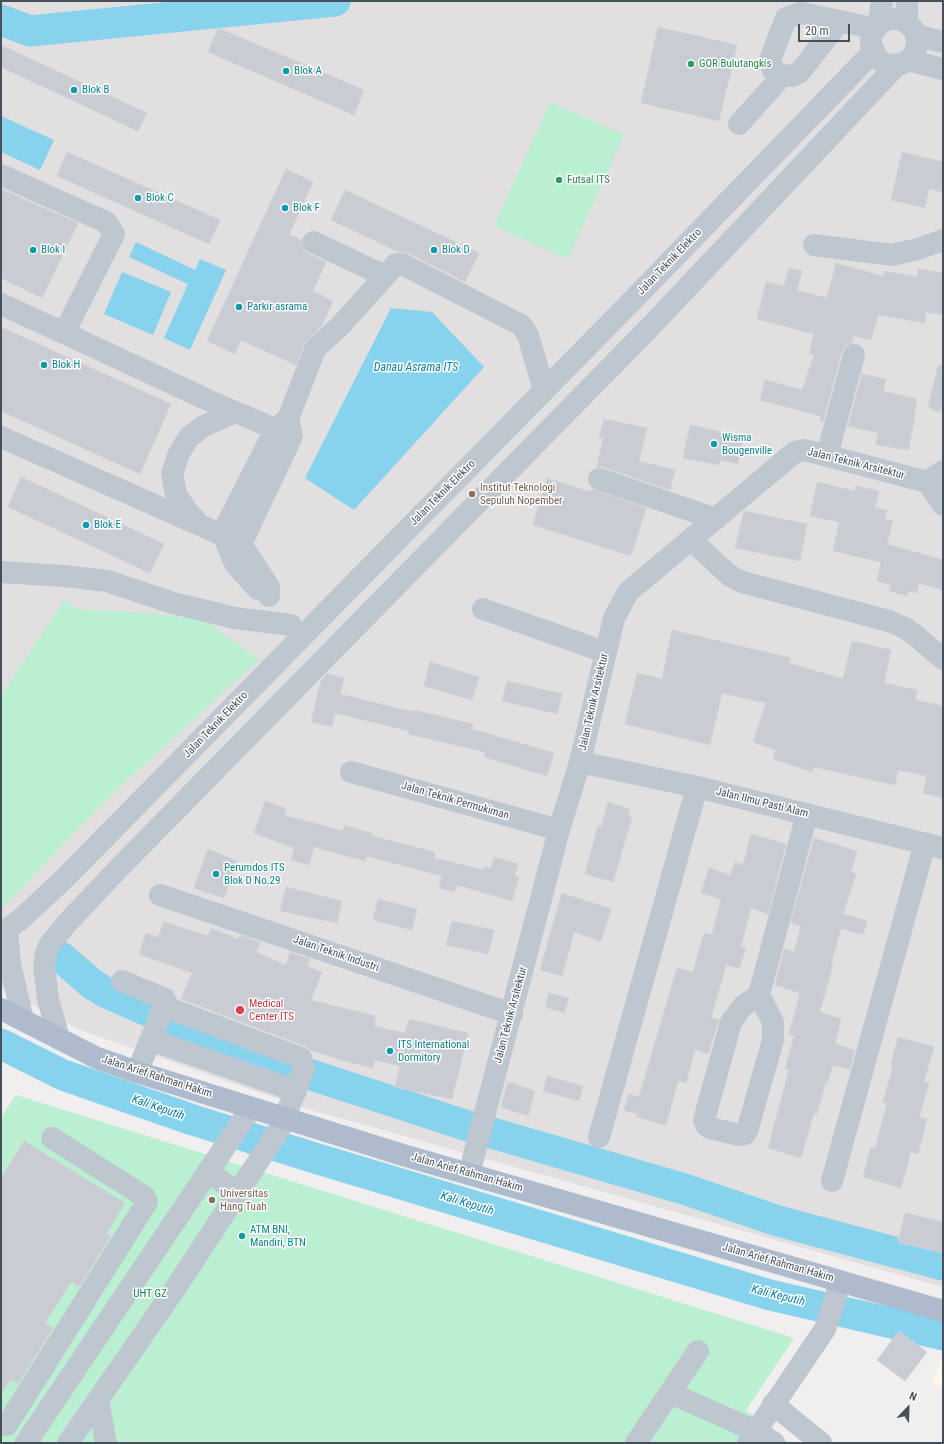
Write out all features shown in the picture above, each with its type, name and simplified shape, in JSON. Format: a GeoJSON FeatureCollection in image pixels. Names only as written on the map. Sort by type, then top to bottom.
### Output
{"type":"FeatureCollection","features":[{"type":"Feature","properties":{"kind":"main road","name":"Jalan Arief Rahman Hakim"},"geometry":{"type":"LineString","coordinates":[[1,1008],[97,1058],[284,1122],[469,1174],[837,1290],[943,1311]]}},
{"type":"Feature","properties":{"kind":"lane"},"geometry":{"type":"LineString","coordinates":[[882,1],[877,27],[872,37],[874,51],[880,59],[888,64],[903,62],[943,69]]}},
{"type":"Feature","properties":{"kind":"lane"},"geometry":{"type":"LineString","coordinates":[[60,1039],[48,999],[44,966],[46,953],[50,944],[68,922],[118,869],[651,326],[903,62],[914,54],[917,44],[912,29],[907,1]]}},
{"type":"Feature","properties":{"kind":"lane"},"geometry":{"type":"LineString","coordinates":[[840,21],[799,73],[793,76],[783,75],[773,70],[770,60],[786,18],[801,13],[877,27],[890,20],[899,20],[912,29],[943,42]]}},
{"type":"Feature","properties":{"kind":"lane","name":"Jalan Teknik Elektro"},"geometry":{"type":"LineString","coordinates":[[23,1020],[6,966],[4,932],[63,880],[180,761],[297,632],[544,390],[874,51]]}},
{"type":"Feature","properties":{"kind":"lane"},"geometry":{"type":"LineString","coordinates":[[739,124],[769,88],[783,75]]}},
{"type":"Feature","properties":{"kind":"lane"},"geometry":{"type":"LineString","coordinates":[[1,175],[106,222],[114,234],[64,333]]}},
{"type":"Feature","properties":{"kind":"lane"},"geometry":{"type":"LineString","coordinates":[[814,246],[892,255],[918,249],[943,240]]}},
{"type":"Feature","properties":{"kind":"lane"},"geometry":{"type":"LineString","coordinates":[[313,242],[385,276]]}},
{"type":"Feature","properties":{"kind":"lane"},"geometry":{"type":"LineString","coordinates":[[297,632],[269,596],[261,593],[236,564],[233,540],[227,524],[285,428],[315,349],[340,326],[396,264],[402,264],[521,325],[528,335],[544,390]]}},
{"type":"Feature","properties":{"kind":"lane"},"geometry":{"type":"LineString","coordinates":[[1,304],[235,412],[285,428]]}},
{"type":"Feature","properties":{"kind":"lane"},"geometry":{"type":"LineString","coordinates":[[629,304],[651,326]]}},
{"type":"Feature","properties":{"kind":"lane"},"geometry":{"type":"LineString","coordinates":[[827,455],[854,355]]}},
{"type":"Feature","properties":{"kind":"lane"},"geometry":{"type":"LineString","coordinates":[[200,526],[186,511],[176,494],[172,474],[179,453],[189,437],[204,426],[235,412]]}},
{"type":"Feature","properties":{"kind":"lane"},"geometry":{"type":"LineString","coordinates":[[1,438],[233,540]]}},
{"type":"Feature","properties":{"kind":"lane","name":"Jalan Teknik Arsitektur"},"geometry":{"type":"LineString","coordinates":[[469,1174],[559,830],[580,762],[614,618],[628,592],[794,452],[804,450],[935,476]]}},
{"type":"Feature","properties":{"kind":"lane"},"geometry":{"type":"LineString","coordinates":[[935,476],[943,505]]}},
{"type":"Feature","properties":{"kind":"lane"},"geometry":{"type":"LineString","coordinates":[[599,479],[716,519]]}},
{"type":"Feature","properties":{"kind":"lane"},"geometry":{"type":"LineString","coordinates":[[691,540],[729,575],[742,582],[889,621],[905,628],[943,660]]}},
{"type":"Feature","properties":{"kind":"lane"},"geometry":{"type":"LineString","coordinates":[[1,572],[64,576],[107,581],[173,603],[297,632]]}},
{"type":"Feature","properties":{"kind":"lane"},"geometry":{"type":"LineString","coordinates":[[483,609],[605,652]]}},
{"type":"Feature","properties":{"kind":"lane"},"geometry":{"type":"LineString","coordinates":[[180,761],[204,783]]}},
{"type":"Feature","properties":{"kind":"lane","name":"Jalan Ilmu Pasti Alam"},"geometry":{"type":"LineString","coordinates":[[580,762],[697,787],[934,846]]}},
{"type":"Feature","properties":{"kind":"lane","name":"Jalan Teknik Permukiman"},"geometry":{"type":"LineString","coordinates":[[351,772],[559,830]]}},
{"type":"Feature","properties":{"kind":"lane"},"geometry":{"type":"LineString","coordinates":[[600,1137],[697,787]]}},
{"type":"Feature","properties":{"kind":"lane"},"geometry":{"type":"LineString","coordinates":[[759,995],[773,1022],[774,1040],[747,1131],[745,1134],[738,1135],[710,1128],[706,1125],[704,1120],[731,1022],[743,1006],[759,995],[807,814]]}},
{"type":"Feature","properties":{"kind":"lane"},"geometry":{"type":"LineString","coordinates":[[832,1182],[934,846]]}},
{"type":"Feature","properties":{"kind":"lane","name":"Jalan Teknik Industri"},"geometry":{"type":"LineString","coordinates":[[160,895],[512,1014]]}},
{"type":"Feature","properties":{"kind":"lane"},"geometry":{"type":"LineString","coordinates":[[6,966],[46,953]]}},
{"type":"Feature","properties":{"kind":"lane"},"geometry":{"type":"LineString","coordinates":[[122,981],[165,999],[158,1021],[137,1072]]}},
{"type":"Feature","properties":{"kind":"lane"},"geometry":{"type":"LineString","coordinates":[[158,1021],[300,1080]]}},
{"type":"Feature","properties":{"kind":"lane"},"geometry":{"type":"LineString","coordinates":[[68,1443],[177,1286],[284,1122],[300,1080],[301,1058],[158,1021]]}},
{"type":"Feature","properties":{"kind":"lane"},"geometry":{"type":"LineString","coordinates":[[52,1138],[145,1197],[146,1202],[4,1424],[27,1441],[249,1110]]}},
{"type":"Feature","properties":{"kind":"lane"},"geometry":{"type":"LineString","coordinates":[[208,1171],[237,1193]]}},
{"type":"Feature","properties":{"kind":"lane"},"geometry":{"type":"LineString","coordinates":[[752,1437],[804,1361],[828,1322],[837,1290]]}},
{"type":"Feature","properties":{"kind":"lane"},"geometry":{"type":"LineString","coordinates":[[636,1443],[698,1351]]}},
{"type":"Feature","properties":{"kind":"lane"},"geometry":{"type":"LineString","coordinates":[[670,1394],[752,1437],[774,1443]]}},
{"type":"Feature","properties":{"kind":"lane"},"geometry":{"type":"LineString","coordinates":[[98,1400],[106,1443]]}},
{"type":"Feature","properties":{"kind":"lane"},"geometry":{"type":"LineString","coordinates":[[774,1404],[821,1443]]}},
{"type":"Feature","properties":{"kind":"shaded area","name":"Institut Teknologi Sepuluh Nopember"},"geometry":{"type":"Polygon","coordinates":[[[1,1],[943,1],[943,1287],[304,1108],[80,1030],[1,988],[1,1]]]}},
{"type":"Feature","properties":{"kind":"shaded area"},"geometry":{"type":"Polygon","coordinates":[[[943,1356],[943,1387],[932,1383],[943,1356]]]}},
{"type":"Feature","properties":{"kind":"green space","name":"Futsal ITS"},"geometry":{"type":"Polygon","coordinates":[[[550,102],[624,135],[568,259],[494,226],[550,102]]]}},
{"type":"Feature","properties":{"kind":"green space"},"geometry":{"type":"Polygon","coordinates":[[[65,599],[74,609],[148,613],[204,619],[259,660],[112,794],[1,909],[1,696],[65,599]]]}},
{"type":"Feature","properties":{"kind":"green space","name":"UHT GZ"},"geometry":{"type":"Polygon","coordinates":[[[16,1095],[794,1338],[746,1410],[789,1443],[1,1443],[1,1118],[16,1095]]]}},
{"type":"Feature","properties":{"kind":"water"},"geometry":{"type":"Polygon","coordinates":[[[1,116],[54,140],[40,170],[1,152],[1,116]]]}},
{"type":"Feature","properties":{"kind":"water"},"geometry":{"type":"Polygon","coordinates":[[[136,242],[195,270],[200,259],[226,270],[190,350],[164,338],[188,284],[129,257],[136,242]]]}},
{"type":"Feature","properties":{"kind":"water"},"geometry":{"type":"Polygon","coordinates":[[[122,272],[171,292],[153,335],[104,314],[122,272]]]}},
{"type":"Feature","properties":{"kind":"water","name":"Danau Asrama ITS"},"geometry":{"type":"Polygon","coordinates":[[[391,308],[432,312],[484,367],[354,510],[305,478],[391,308]]]}},
{"type":"Feature","properties":{"kind":"building","name":"GOR Bulutangkis"},"geometry":{"type":"Polygon","coordinates":[[[658,27],[737,45],[719,121],[641,103],[658,27]]]}},
{"type":"Feature","properties":{"kind":"building","name":"Blok A"},"geometry":{"type":"Polygon","coordinates":[[[218,28],[364,90],[354,115],[208,52],[218,28]]]}},
{"type":"Feature","properties":{"kind":"building","name":"Blok B"},"geometry":{"type":"Polygon","coordinates":[[[1,45],[147,113],[138,131],[1,67],[1,45]]]}},
{"type":"Feature","properties":{"kind":"building","name":"Blok C"},"geometry":{"type":"Polygon","coordinates":[[[67,152],[220,220],[209,244],[57,176],[67,152]]]}},
{"type":"Feature","properties":{"kind":"building"},"geometry":{"type":"Polygon","coordinates":[[[902,152],[943,162],[943,192],[929,189],[925,208],[891,200],[902,152]]]}},
{"type":"Feature","properties":{"kind":"building"},"geometry":{"type":"Polygon","coordinates":[[[286,169],[313,182],[289,235],[301,240],[303,249],[307,253],[326,262],[313,291],[333,301],[322,326],[304,344],[296,365],[241,340],[235,354],[207,341],[286,169]]]}},
{"type":"Feature","properties":{"kind":"building","name":"Blok I"},"geometry":{"type":"Polygon","coordinates":[[[1,189],[78,223],[42,298],[1,278],[1,189]]]}},
{"type":"Feature","properties":{"kind":"building"},"geometry":{"type":"Polygon","coordinates":[[[345,190],[479,253],[465,282],[408,253],[399,252],[331,220],[345,190]]]}},
{"type":"Feature","properties":{"kind":"building"},"geometry":{"type":"Polygon","coordinates":[[[836,263],[883,276],[884,271],[917,277],[918,269],[943,273],[943,315],[926,312],[925,323],[878,315],[871,340],[853,336],[852,343],[845,346],[842,352],[823,422],[820,421],[821,416],[760,400],[765,380],[802,390],[814,355],[809,354],[814,334],[757,319],[766,282],[784,286],[789,268],[802,271],[797,290],[827,298],[836,263]]]}},
{"type":"Feature","properties":{"kind":"building","name":"Blok H"},"geometry":{"type":"Polygon","coordinates":[[[1,327],[171,404],[140,474],[1,411],[1,327]]]}},
{"type":"Feature","properties":{"kind":"building"},"geometry":{"type":"Polygon","coordinates":[[[938,366],[943,366],[943,401],[940,412],[928,407],[938,366]]]}},
{"type":"Feature","properties":{"kind":"building"},"geometry":{"type":"Polygon","coordinates":[[[862,374],[886,379],[883,391],[917,399],[909,450],[876,445],[878,433],[848,426],[862,374]]]}},
{"type":"Feature","properties":{"kind":"building"},"geometry":{"type":"Polygon","coordinates":[[[604,419],[647,428],[639,461],[675,470],[670,490],[603,467],[597,467],[603,438],[599,438],[604,419]]]}},
{"type":"Feature","properties":{"kind":"building","name":"Wisma Bougenville"},"geometry":{"type":"Polygon","coordinates":[[[690,425],[744,437],[738,464],[720,460],[719,465],[683,458],[690,425]]]}},
{"type":"Feature","properties":{"kind":"building","name":"Blok E"},"geometry":{"type":"Polygon","coordinates":[[[21,477],[164,544],[150,573],[8,507],[21,477]]]}},
{"type":"Feature","properties":{"kind":"building"},"geometry":{"type":"Polygon","coordinates":[[[547,478],[591,492],[592,489],[646,508],[631,556],[533,525],[547,478]]]}},
{"type":"Feature","properties":{"kind":"building"},"geometry":{"type":"Polygon","coordinates":[[[817,482],[855,491],[856,486],[879,491],[875,508],[887,510],[885,519],[893,520],[887,544],[943,560],[943,590],[919,583],[917,593],[908,591],[907,596],[889,591],[891,585],[877,581],[881,562],[833,551],[839,522],[810,516],[817,482]]]}},
{"type":"Feature","properties":{"kind":"building"},"geometry":{"type":"Polygon","coordinates":[[[744,511],[807,524],[800,561],[735,548],[744,511]]]}},
{"type":"Feature","properties":{"kind":"building"},"geometry":{"type":"Polygon","coordinates":[[[672,630],[791,658],[789,663],[843,679],[852,641],[891,650],[884,683],[917,690],[915,700],[943,706],[943,798],[923,793],[927,776],[898,770],[895,785],[814,767],[812,772],[773,759],[776,750],[753,742],[766,703],[722,693],[710,745],[625,724],[637,673],[662,679],[672,630]]]}},
{"type":"Feature","properties":{"kind":"building"},"geometry":{"type":"Polygon","coordinates":[[[430,662],[479,677],[472,700],[424,686],[430,662]]]}},
{"type":"Feature","properties":{"kind":"building"},"geometry":{"type":"Polygon","coordinates":[[[327,674],[344,678],[340,694],[413,712],[414,710],[473,724],[472,729],[554,753],[547,776],[484,757],[485,752],[408,734],[409,731],[335,713],[332,727],[311,722],[321,681],[327,674]]]}},
{"type":"Feature","properties":{"kind":"building"},"geometry":{"type":"Polygon","coordinates":[[[507,681],[562,694],[557,714],[502,701],[507,681]]]}},
{"type":"Feature","properties":{"kind":"building"},"geometry":{"type":"Polygon","coordinates":[[[265,801],[287,809],[284,815],[343,831],[344,825],[373,834],[372,836],[435,852],[434,858],[484,870],[485,867],[490,869],[494,857],[518,864],[515,876],[519,877],[512,901],[457,885],[455,892],[439,888],[442,876],[367,856],[365,861],[314,847],[309,865],[291,860],[294,848],[254,833],[265,801]]]}},
{"type":"Feature","properties":{"kind":"building"},"geometry":{"type":"Polygon","coordinates":[[[608,802],[630,809],[628,816],[632,817],[613,882],[585,874],[598,826],[601,827],[608,802]]]}},
{"type":"Feature","properties":{"kind":"building"},"geometry":{"type":"Polygon","coordinates":[[[751,834],[786,844],[768,914],[751,908],[741,946],[746,948],[739,969],[726,965],[711,1018],[719,1020],[708,1054],[695,1049],[686,1083],[678,1081],[666,1125],[637,1117],[637,1114],[624,1110],[629,1094],[639,1097],[677,968],[693,972],[704,933],[712,935],[721,899],[701,893],[709,868],[730,875],[735,862],[743,865],[751,834]]]}},
{"type":"Feature","properties":{"kind":"building"},"geometry":{"type":"Polygon","coordinates":[[[814,838],[857,851],[851,872],[856,874],[843,914],[867,921],[863,935],[841,928],[831,964],[833,965],[820,1012],[841,1019],[835,1044],[855,1050],[850,1069],[833,1065],[828,1082],[826,1081],[817,1114],[814,1113],[801,1158],[768,1148],[789,1070],[785,1069],[794,1036],[789,1034],[800,993],[775,985],[784,949],[794,952],[801,926],[793,924],[791,921],[814,838]]]}},
{"type":"Feature","properties":{"kind":"building","name":"Perumdos ITS Blok D No.29"},"geometry":{"type":"Polygon","coordinates":[[[208,849],[237,861],[224,898],[194,888],[208,849]]]}},
{"type":"Feature","properties":{"kind":"building"},"geometry":{"type":"Polygon","coordinates":[[[286,887],[342,901],[337,923],[280,911],[286,887]]]}},
{"type":"Feature","properties":{"kind":"building"},"geometry":{"type":"Polygon","coordinates":[[[562,893],[611,909],[601,941],[574,932],[562,976],[540,970],[562,893]]]}},
{"type":"Feature","properties":{"kind":"building"},"geometry":{"type":"Polygon","coordinates":[[[378,899],[417,909],[412,930],[373,920],[378,899]]]}},
{"type":"Feature","properties":{"kind":"building"},"geometry":{"type":"Polygon","coordinates":[[[452,921],[494,930],[488,954],[446,945],[452,921]]]}},
{"type":"Feature","properties":{"kind":"building"},"geometry":{"type":"Polygon","coordinates":[[[164,922],[208,936],[211,928],[238,939],[240,935],[260,942],[256,952],[286,965],[290,952],[310,959],[307,966],[322,972],[311,1000],[376,1016],[374,1026],[405,1033],[409,1019],[468,1033],[452,1099],[395,1087],[400,1066],[375,1060],[373,1068],[348,1062],[310,1050],[305,1046],[181,999],[192,973],[139,954],[146,933],[158,937],[164,922]]]}},
{"type":"Feature","properties":{"kind":"building"},"geometry":{"type":"Polygon","coordinates":[[[549,993],[569,998],[564,1013],[545,1007],[549,993]]]}},
{"type":"Feature","properties":{"kind":"building"},"geometry":{"type":"Polygon","coordinates":[[[898,1037],[934,1047],[924,1081],[929,1083],[919,1117],[927,1119],[918,1154],[911,1152],[901,1188],[863,1177],[871,1147],[875,1148],[887,1104],[883,1102],[893,1066],[891,1065],[898,1037]]]}},
{"type":"Feature","properties":{"kind":"building"},"geometry":{"type":"Polygon","coordinates":[[[547,1076],[583,1086],[579,1101],[543,1091],[547,1076]]]}},
{"type":"Feature","properties":{"kind":"building"},"geometry":{"type":"Polygon","coordinates":[[[508,1082],[535,1091],[528,1116],[501,1107],[508,1082]]]}},
{"type":"Feature","properties":{"kind":"building"},"geometry":{"type":"Polygon","coordinates":[[[24,1141],[125,1203],[107,1233],[111,1236],[79,1287],[71,1282],[45,1323],[53,1328],[18,1384],[10,1380],[1,1394],[1,1178],[24,1141]]]}},
{"type":"Feature","properties":{"kind":"building"},"geometry":{"type":"Polygon","coordinates":[[[905,1213],[943,1222],[943,1253],[898,1242],[905,1213]]]}},
{"type":"Feature","properties":{"kind":"building"},"geometry":{"type":"Polygon","coordinates":[[[899,1331],[927,1352],[905,1381],[877,1360],[899,1331]]]}},
{"type":"Feature","properties":{"kind":"waterway"},"geometry":{"type":"LineString","coordinates":[[1,20],[30,31],[335,1]]}},
{"type":"Feature","properties":{"kind":"waterway","name":"Kali Keputih"},"geometry":{"type":"LineString","coordinates":[[61,957],[92,984],[105,992],[175,1023],[293,1069],[468,1126],[684,1189],[778,1221],[943,1265]]}},
{"type":"Feature","properties":{"kind":"waterway","name":"Kali Keputih"},"geometry":{"type":"LineString","coordinates":[[1,1044],[63,1075],[193,1120],[318,1159],[770,1295],[943,1335]]}},
{"type":"Feature","properties":{"kind":"place","name":"GOR Bulutangkis"},"geometry":{"type":"Point","coordinates":[691,64]}},
{"type":"Feature","properties":{"kind":"place","name":"Blok A"},"geometry":{"type":"Point","coordinates":[286,71]}},
{"type":"Feature","properties":{"kind":"place","name":"Blok B"},"geometry":{"type":"Point","coordinates":[74,90]}},
{"type":"Feature","properties":{"kind":"place","name":"Futsal ITS"},"geometry":{"type":"Point","coordinates":[559,180]}},
{"type":"Feature","properties":{"kind":"place","name":"Blok C"},"geometry":{"type":"Point","coordinates":[138,198]}},
{"type":"Feature","properties":{"kind":"place","name":"Blok F"},"geometry":{"type":"Point","coordinates":[285,208]}},
{"type":"Feature","properties":{"kind":"place","name":"Blok I"},"geometry":{"type":"Point","coordinates":[33,250]}},
{"type":"Feature","properties":{"kind":"place","name":"Blok D"},"geometry":{"type":"Point","coordinates":[434,250]}},
{"type":"Feature","properties":{"kind":"place","name":"Parkir asrama"},"geometry":{"type":"Point","coordinates":[239,307]}},
{"type":"Feature","properties":{"kind":"place","name":"Blok H"},"geometry":{"type":"Point","coordinates":[44,365]}},
{"type":"Feature","properties":{"kind":"place","name":"Wisma Bougenville"},"geometry":{"type":"Point","coordinates":[714,444]}},
{"type":"Feature","properties":{"kind":"place","name":"Institut Teknologi Sepuluh Nopember"},"geometry":{"type":"Point","coordinates":[472,494]}},
{"type":"Feature","properties":{"kind":"place","name":"Blok E"},"geometry":{"type":"Point","coordinates":[86,525]}},
{"type":"Feature","properties":{"kind":"place","name":"Perumdos ITS Blok D No.29"},"geometry":{"type":"Point","coordinates":[216,874]}},
{"type":"Feature","properties":{"kind":"place","name":"Medical Center ITS"},"geometry":{"type":"Point","coordinates":[240,1010]}},
{"type":"Feature","properties":{"kind":"place","name":"ITS International Dormitory"},"geometry":{"type":"Point","coordinates":[390,1051]}},
{"type":"Feature","properties":{"kind":"place","name":"Universitas Hang Tuah"},"geometry":{"type":"Point","coordinates":[212,1200]}},
{"type":"Feature","properties":{"kind":"place","name":"ATM BNI, Mandiri, BTN"},"geometry":{"type":"Point","coordinates":[242,1236]}}]}
